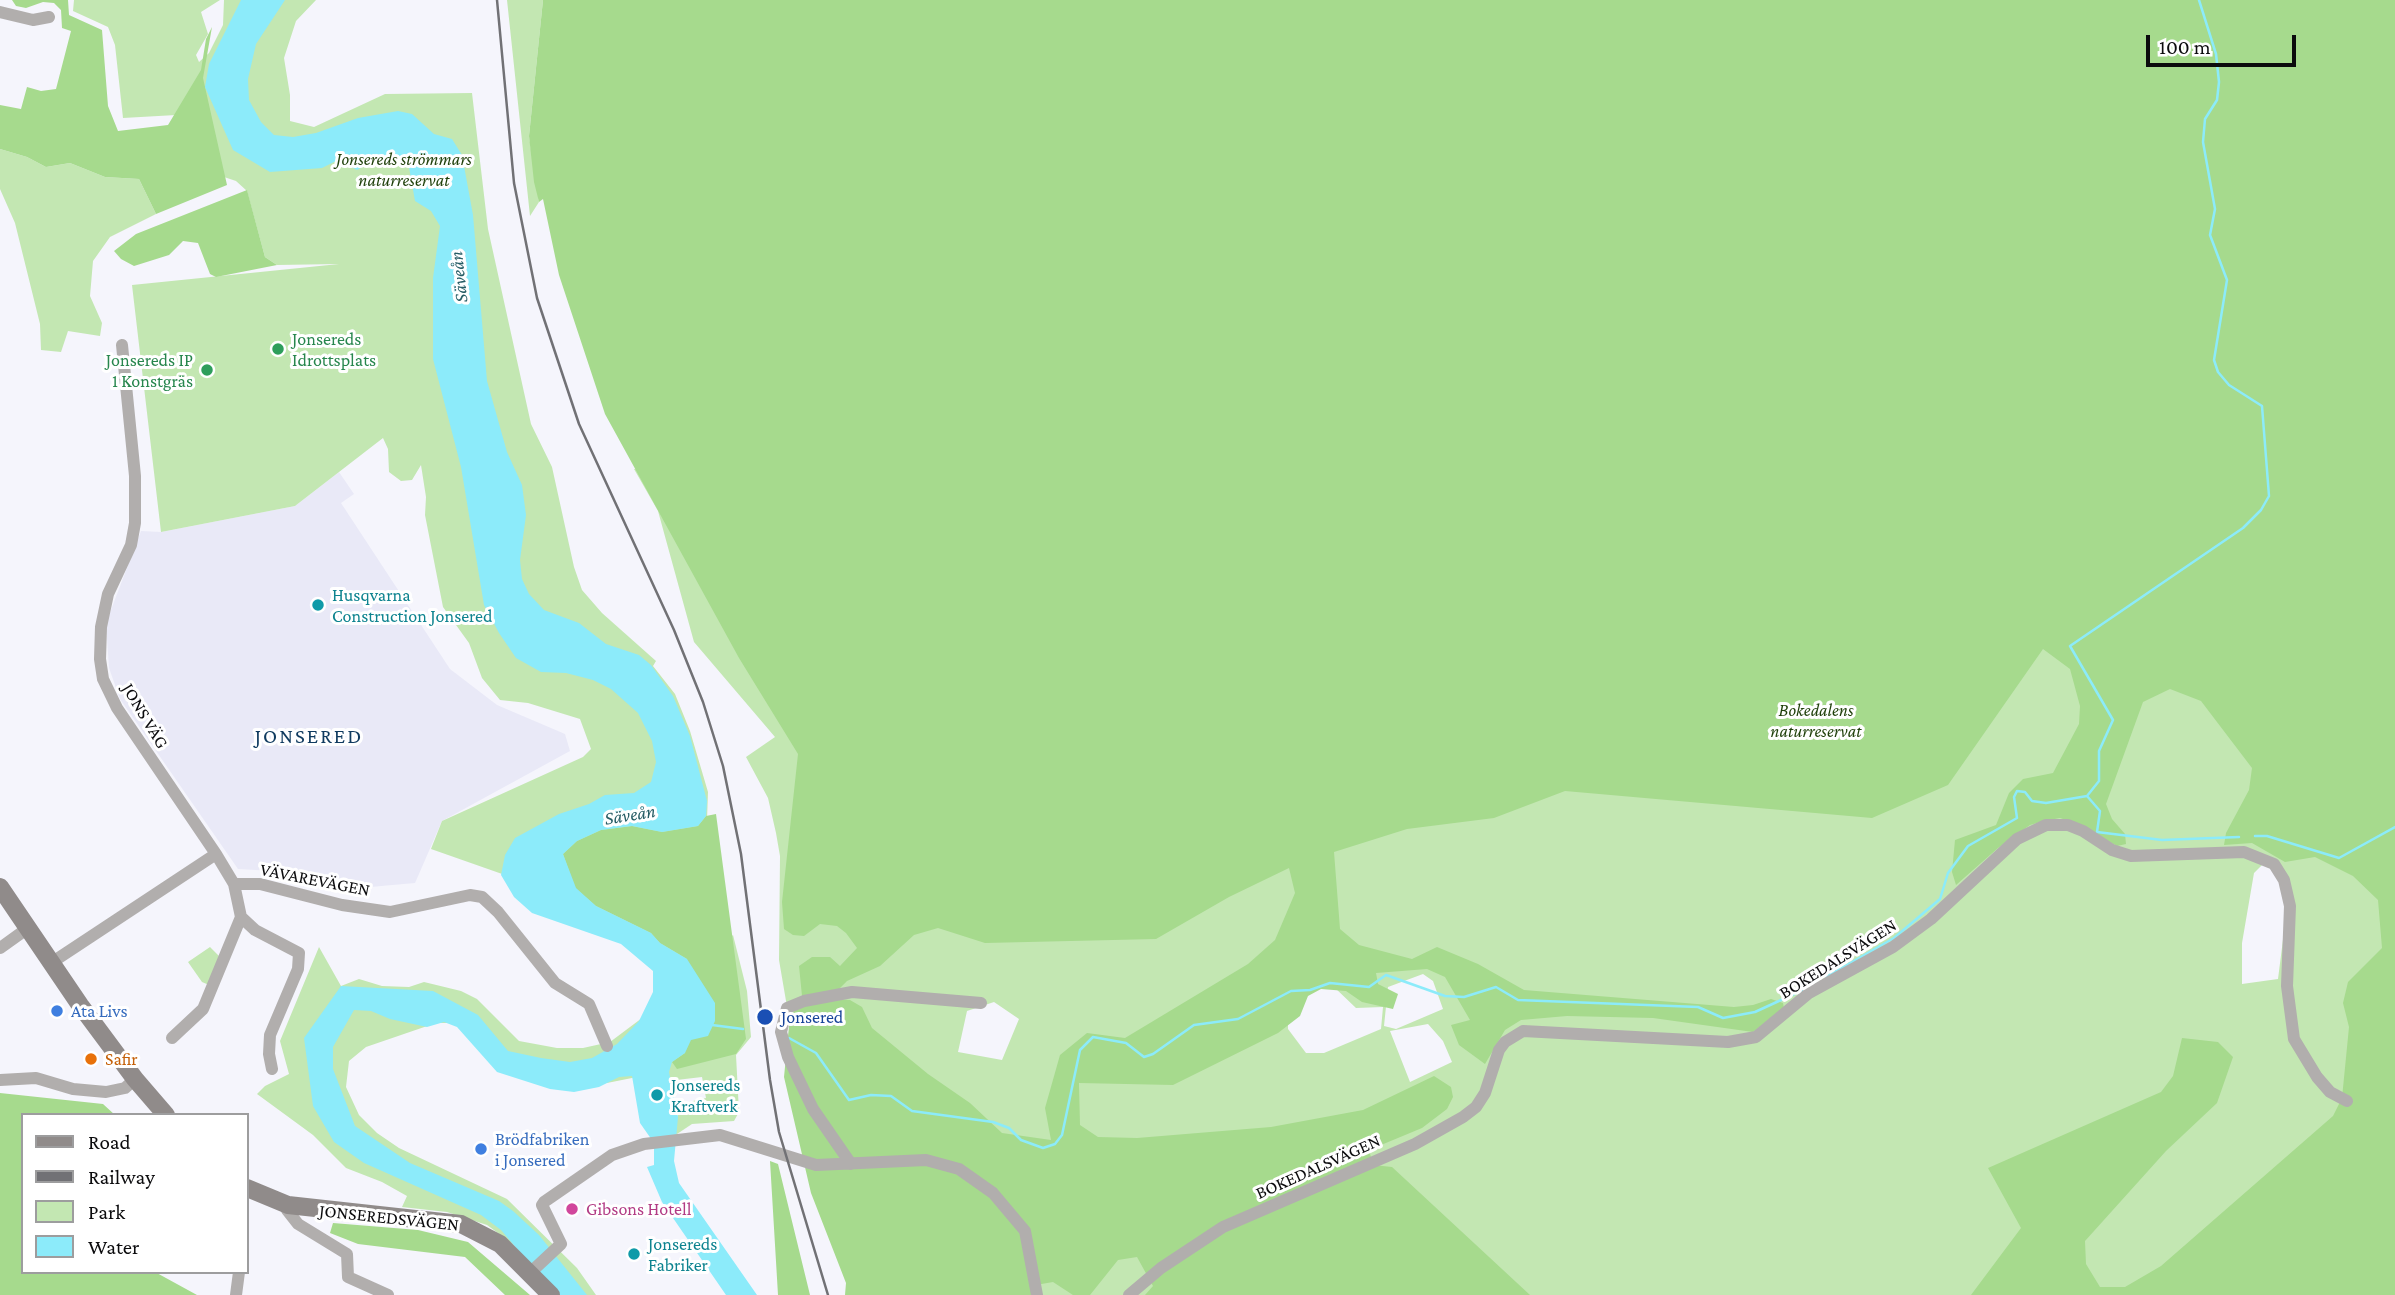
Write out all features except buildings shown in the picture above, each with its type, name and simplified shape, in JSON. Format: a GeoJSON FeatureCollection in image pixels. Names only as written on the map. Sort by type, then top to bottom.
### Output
{"type":"FeatureCollection","features":[{"type":"Feature","properties":{"kind":"street"},"geometry":{"type":"LineString","coordinates":[[0,12],[33,20],[49,17]]}},
{"type":"Feature","properties":{"kind":"street","name":"JONS VÄG"},"geometry":{"type":"LineString","coordinates":[[122,345],[135,476],[135,523],[131,545],[108,594],[101,627],[100,659],[103,679],[117,708],[216,853]]}},
{"type":"Feature","properties":{"kind":"street","name":"BOKEDALSVÄGEN"},"geometry":{"type":"LineString","coordinates":[[1129,1295],[1161,1268],[1223,1227],[1415,1144],[1463,1117],[1476,1107],[1485,1093],[1499,1050],[1505,1042],[1522,1031],[1728,1042],[1756,1037],[1809,993],[1893,947],[1931,919],[2017,839],[2046,825],[2068,825],[2083,831],[2112,850],[2131,856],[2244,852],[2274,864],[2284,880],[2290,906],[2287,986],[2294,1039],[2317,1077],[2330,1092],[2347,1101]]}},
{"type":"Feature","properties":{"kind":"street"},"geometry":{"type":"LineString","coordinates":[[51,963],[216,853]]}},
{"type":"Feature","properties":{"kind":"street","name":"VÄVAREVÄGEN"},"geometry":{"type":"LineString","coordinates":[[216,853],[234,884],[241,917]]}},
{"type":"Feature","properties":{"kind":"street","name":"VÄVAREVÄGEN"},"geometry":{"type":"LineString","coordinates":[[234,884],[272,886],[342,905],[390,912],[470,895],[482,897],[498,912],[555,983],[589,1004],[607,1046]]}},
{"type":"Feature","properties":{"kind":"street"},"geometry":{"type":"LineString","coordinates":[[0,887],[135,1080],[164,1113]]}},
{"type":"Feature","properties":{"kind":"street"},"geometry":{"type":"LineString","coordinates":[[172,1038],[204,1009],[241,917],[255,930],[299,953],[298,970],[270,1035],[269,1054],[272,1069]]}},
{"type":"Feature","properties":{"kind":"street"},"geometry":{"type":"LineString","coordinates":[[0,948],[28,928]]}},
{"type":"Feature","properties":{"kind":"street"},"geometry":{"type":"LineString","coordinates":[[852,1164],[813,1109],[788,1057],[781,1031],[788,1008],[804,1001],[852,992],[981,1003]]}},
{"type":"Feature","properties":{"kind":"street"},"geometry":{"type":"LineString","coordinates":[[0,1080],[36,1078],[72,1089],[106,1092],[125,1088],[135,1080]]}},
{"type":"Feature","properties":{"kind":"street"},"geometry":{"type":"LineString","coordinates":[[532,1271],[561,1244],[542,1205],[551,1196],[612,1155],[644,1143],[720,1135],[816,1164],[926,1160],[959,1169],[993,1193],[1025,1231],[1037,1295]]}},
{"type":"Feature","properties":{"kind":"street","name":"JONSEREDSVÄGEN"},"geometry":{"type":"LineString","coordinates":[[248,1188],[288,1205],[450,1221],[487,1234],[532,1271],[551,1295]]}},
{"type":"Feature","properties":{"kind":"street"},"geometry":{"type":"LineString","coordinates":[[288,1205],[287,1210],[298,1224],[347,1254],[348,1277],[387,1295]]}},
{"type":"Feature","properties":{"kind":"street"},"geometry":{"type":"LineString","coordinates":[[236,1295],[239,1274]]}},
{"type":"Feature","properties":{"kind":"shaded area"},"geometry":{"type":"Polygon","coordinates":[[[339,472],[354,494],[341,503],[450,669],[497,705],[565,734],[570,751],[442,821],[415,883],[337,890],[308,873],[238,869],[120,699],[109,668],[106,623],[141,531],[161,532],[295,506],[339,472]]]}},
{"type":"Feature","properties":{"kind":"green space"},"geometry":{"type":"Polygon","coordinates":[[[12,0],[68,0],[69,15],[102,30],[108,106],[118,131],[168,125],[201,70],[206,39],[212,27],[203,78],[227,185],[156,214],[139,179],[105,177],[70,163],[46,167],[27,157],[0,149],[0,105],[21,109],[27,87],[41,91],[56,89],[71,31],[62,28],[61,10],[54,3],[43,2],[26,8],[16,6],[12,0]]]}},
{"type":"Feature","properties":{"kind":"green space","name":"Jonsereds strömmars naturreservat"},"geometry":{"type":"Polygon","coordinates":[[[74,0],[220,0],[201,12],[208,34],[196,55],[199,62],[209,53],[223,25],[224,0],[316,0],[296,21],[284,58],[290,95],[290,121],[314,127],[385,94],[472,93],[488,229],[531,424],[552,467],[574,567],[582,590],[602,613],[656,661],[653,666],[675,694],[690,731],[708,792],[707,820],[724,943],[733,935],[747,991],[751,1037],[736,1055],[739,1112],[734,1121],[692,1124],[674,1136],[680,1104],[706,1098],[702,1077],[668,1081],[647,1075],[607,1083],[561,1087],[455,1023],[436,1023],[366,1047],[349,1061],[346,1087],[359,1115],[377,1133],[399,1148],[507,1199],[577,1268],[596,1295],[557,1295],[525,1253],[487,1225],[447,1212],[402,1207],[407,1196],[382,1182],[346,1168],[313,1135],[257,1094],[265,1086],[289,1074],[280,1041],[319,947],[341,986],[359,979],[382,986],[409,987],[424,982],[461,991],[477,999],[519,1041],[557,1048],[583,1048],[610,1042],[642,1018],[659,991],[656,957],[505,875],[431,849],[442,821],[583,757],[591,749],[580,719],[528,703],[500,700],[482,678],[469,643],[443,607],[425,515],[426,497],[421,465],[412,480],[401,481],[389,472],[388,449],[383,438],[295,506],[161,532],[132,285],[339,264],[277,265],[265,257],[247,191],[236,181],[224,177],[176,115],[123,118],[115,45],[108,27],[73,11],[74,0]]]}},
{"type":"Feature","properties":{"kind":"green space"},"geometry":{"type":"Polygon","coordinates":[[[507,0],[543,0],[529,136],[539,202],[530,216],[507,0]]]}},
{"type":"Feature","properties":{"kind":"green space","name":"Bokedalens naturreservat"},"geometry":{"type":"Polygon","coordinates":[[[543,0],[2395,0],[2395,1295],[1971,1295],[2021,1228],[1988,1168],[2161,1092],[2173,1076],[2182,1038],[2218,1042],[2233,1057],[2217,1103],[2166,1151],[2085,1241],[2086,1264],[2100,1287],[2125,1287],[2161,1266],[2333,1116],[2342,1098],[2349,1027],[2343,1003],[2348,982],[2382,948],[2378,900],[2353,876],[2315,857],[2285,862],[2252,843],[2224,845],[2226,833],[2249,790],[2252,768],[2201,701],[2170,689],[2143,702],[2106,804],[2112,819],[2125,834],[2126,844],[2117,846],[2075,823],[2060,818],[2044,821],[2030,825],[1998,848],[1956,885],[1952,872],[1955,840],[1996,825],[2009,793],[2023,779],[2053,773],[2079,724],[2080,706],[2070,669],[2043,649],[1948,785],[1872,818],[1565,791],[1494,818],[1407,829],[1334,852],[1340,929],[1359,945],[1412,959],[1437,947],[1478,964],[1524,990],[1734,1007],[1771,999],[1783,1003],[1784,1008],[1753,1032],[1653,1018],[1567,1016],[1521,1020],[1505,1030],[1485,1064],[1459,1045],[1451,1025],[1470,1020],[1445,977],[1427,969],[1376,973],[1378,984],[1398,994],[1393,1009],[1362,1002],[1346,991],[1321,989],[1308,996],[1300,1016],[1278,1033],[1173,1085],[1079,1083],[1080,1125],[1098,1137],[1137,1138],[1271,1127],[1363,1110],[1434,1076],[1451,1087],[1453,1097],[1447,1109],[1422,1128],[1369,1150],[1373,1165],[1392,1167],[1530,1295],[1145,1295],[1153,1286],[1137,1257],[1118,1260],[1090,1295],[1073,1295],[1053,1282],[1030,1286],[1032,1295],[845,1295],[846,1283],[811,1193],[784,1077],[790,1016],[797,1007],[803,1006],[799,966],[812,957],[830,957],[840,966],[857,948],[837,926],[820,924],[804,936],[793,935],[784,929],[782,902],[798,754],[739,658],[605,414],[559,275],[543,199],[539,202],[529,136],[543,0]],[[1289,868],[1229,897],[1156,939],[985,943],[938,928],[914,935],[880,966],[847,981],[837,991],[838,999],[850,1000],[862,1007],[872,1028],[928,1074],[970,1103],[1002,1133],[1051,1140],[1045,1108],[1060,1055],[1087,1033],[1125,1038],[1248,964],[1275,940],[1295,893],[1289,868]]]}},
{"type":"Feature","properties":{"kind":"green space"},"geometry":{"type":"Polygon","coordinates":[[[0,149],[27,157],[46,167],[70,163],[105,177],[139,179],[156,214],[110,237],[93,261],[90,296],[102,323],[100,336],[68,331],[61,352],[41,350],[40,324],[15,223],[0,189],[0,149]]]}},
{"type":"Feature","properties":{"kind":"green space"},"geometry":{"type":"Polygon","coordinates":[[[247,190],[265,257],[277,265],[216,277],[210,274],[198,243],[183,241],[169,255],[134,266],[121,259],[114,251],[136,234],[247,190]]]}},
{"type":"Feature","properties":{"kind":"green space","name":"Bokedalens naturreservat"},"geometry":{"type":"Polygon","coordinates":[[[2395,200],[2395,1295],[859,1295],[792,1036],[779,960],[780,856],[776,833],[768,798],[746,757],[775,737],[694,642],[658,511],[634,469],[729,462],[2395,200]],[[2263,864],[2254,873],[2242,943],[2242,984],[2278,979],[2287,908],[2276,872],[2263,864]],[[1423,974],[1388,987],[1384,1026],[1396,1029],[1443,1009],[1433,981],[1423,974]],[[1334,987],[1288,988],[1288,1029],[1306,1053],[1324,1053],[1381,1029],[1383,1007],[1356,1008],[1334,987]],[[994,1002],[967,1011],[958,1052],[1002,1060],[1019,1019],[994,1002]],[[1428,1024],[1390,1031],[1410,1082],[1452,1062],[1443,1041],[1428,1024]]]}},
{"type":"Feature","properties":{"kind":"green space"},"geometry":{"type":"Polygon","coordinates":[[[716,814],[746,1039],[736,1054],[677,1069],[672,1062],[685,1053],[687,959],[660,943],[651,933],[596,906],[575,888],[563,854],[577,841],[601,830],[632,826],[662,832],[698,826],[706,816],[716,814]]]}},
{"type":"Feature","properties":{"kind":"green space"},"geometry":{"type":"Polygon","coordinates":[[[210,947],[219,956],[209,985],[202,982],[188,962],[210,947]]]}},
{"type":"Feature","properties":{"kind":"green space"},"geometry":{"type":"Polygon","coordinates":[[[0,1093],[103,1104],[113,1113],[21,1113],[21,1274],[159,1274],[197,1295],[0,1295],[0,1093]]]}},
{"type":"Feature","properties":{"kind":"green space"},"geometry":{"type":"Polygon","coordinates":[[[770,1161],[778,1164],[810,1295],[778,1295],[770,1161]]]}},
{"type":"Feature","properties":{"kind":"green space"},"geometry":{"type":"Polygon","coordinates":[[[333,1223],[418,1230],[468,1242],[530,1295],[505,1295],[465,1257],[358,1244],[330,1233],[333,1223]]]}},
{"type":"Feature","properties":{"kind":"water","name":"Säveån"},"geometry":{"type":"Polygon","coordinates":[[[241,0],[285,0],[256,44],[248,79],[249,100],[261,122],[274,135],[293,137],[316,133],[358,118],[398,111],[412,114],[434,134],[452,139],[462,155],[473,215],[487,381],[507,452],[522,485],[526,515],[520,560],[522,579],[529,594],[544,610],[579,623],[606,644],[639,655],[651,665],[673,696],[690,736],[707,801],[706,816],[698,826],[662,832],[632,826],[601,830],[577,841],[563,854],[576,888],[596,906],[651,933],[660,943],[687,959],[715,1003],[715,1021],[708,1036],[691,1040],[685,1053],[672,1062],[669,1072],[678,1117],[674,1161],[679,1183],[757,1295],[726,1295],[662,1202],[647,1167],[654,1165],[654,1143],[640,1123],[632,1076],[619,1077],[599,1087],[574,1092],[550,1089],[497,1072],[457,1027],[444,1022],[427,1027],[390,1019],[371,1011],[354,1010],[333,1047],[333,1069],[355,1126],[410,1163],[499,1201],[513,1211],[539,1235],[587,1295],[556,1295],[501,1230],[481,1215],[364,1163],[334,1142],[313,1106],[304,1038],[341,986],[433,991],[478,1015],[508,1051],[541,1058],[570,1062],[592,1058],[617,1044],[639,1021],[653,992],[653,971],[621,944],[532,913],[514,897],[501,875],[505,855],[515,838],[559,814],[589,804],[605,795],[634,793],[651,782],[656,762],[652,741],[638,713],[611,689],[593,680],[566,673],[541,672],[516,658],[484,605],[461,467],[433,359],[433,278],[440,226],[431,211],[415,201],[409,167],[400,160],[380,157],[357,170],[338,160],[322,168],[270,172],[233,150],[205,87],[209,64],[241,0]]]}},
{"type":"Feature","properties":{"kind":"waterway"},"geometry":{"type":"LineString","coordinates":[[1826,977],[1894,938],[1940,899],[1948,873],[1968,846],[2017,818],[2014,797],[2017,791],[2025,792],[2032,801],[2046,803],[2087,796],[2099,781],[2099,751],[2113,720],[2070,646],[2243,528],[2261,510],[2269,496],[2262,406],[2229,385],[2218,372],[2214,360],[2227,280],[2210,235],[2215,209],[2203,142],[2205,119],[2217,100],[2219,82],[2216,54],[2199,0]]}},
{"type":"Feature","properties":{"kind":"waterway"},"geometry":{"type":"LineString","coordinates":[[2087,796],[2100,811],[2097,832],[2162,840],[2239,837]]}},
{"type":"Feature","properties":{"kind":"waterway"},"geometry":{"type":"LineString","coordinates":[[2255,836],[2267,836],[2339,858],[2395,827]]}},
{"type":"Feature","properties":{"kind":"waterway"},"geometry":{"type":"LineString","coordinates":[[789,1038],[816,1053],[849,1100],[871,1095],[891,1096],[912,1111],[993,1122],[1009,1128],[1021,1140],[1043,1148],[1055,1144],[1062,1135],[1080,1050],[1093,1037],[1126,1043],[1144,1057],[1153,1054],[1194,1025],[1238,1019],[1291,991],[1310,990],[1330,983],[1369,987],[1386,975],[1445,996],[1464,997],[1496,987],[1518,1000],[1698,1007],[1723,1018],[1755,1012],[1805,989]]}},
{"type":"Feature","properties":{"kind":"waterway"},"geometry":{"type":"LineString","coordinates":[[712,1025],[743,1029]]}},
{"type":"Feature","properties":{"kind":"railway"},"geometry":{"type":"LineString","coordinates":[[497,0],[514,183],[537,298],[579,424],[674,630],[703,702],[723,766],[741,854],[779,1132],[828,1295]]}},
{"type":"Feature","properties":{"kind":"place","name":"Jonsereds Idrottsplats"},"geometry":{"type":"Point","coordinates":[278,349]}},
{"type":"Feature","properties":{"kind":"place","name":"Jonsereds IP 1 Konstgräs"},"geometry":{"type":"Point","coordinates":[207,370]}},
{"type":"Feature","properties":{"kind":"place","name":"Husqvarna Construction Jonsered"},"geometry":{"type":"Point","coordinates":[318,605]}},
{"type":"Feature","properties":{"kind":"place","name":"Ata Livs"},"geometry":{"type":"Point","coordinates":[57,1011]}},
{"type":"Feature","properties":{"kind":"place","name":"Jonsered"},"geometry":{"type":"Point","coordinates":[765,1017]}},
{"type":"Feature","properties":{"kind":"place","name":"Safir"},"geometry":{"type":"Point","coordinates":[91,1059]}},
{"type":"Feature","properties":{"kind":"place","name":"Jonsereds Kraftverk"},"geometry":{"type":"Point","coordinates":[657,1095]}},
{"type":"Feature","properties":{"kind":"place","name":"Brödfabriken i Jonsered"},"geometry":{"type":"Point","coordinates":[481,1149]}},
{"type":"Feature","properties":{"kind":"place","name":"Gibsons Hotell"},"geometry":{"type":"Point","coordinates":[572,1209]}},
{"type":"Feature","properties":{"kind":"place","name":"Jonsereds Fabriker"},"geometry":{"type":"Point","coordinates":[634,1254]}},
{"type":"Feature","properties":{"kind":"district","name":"JONSERED"},"geometry":{"type":"Point","coordinates":[309,737]}}]}
